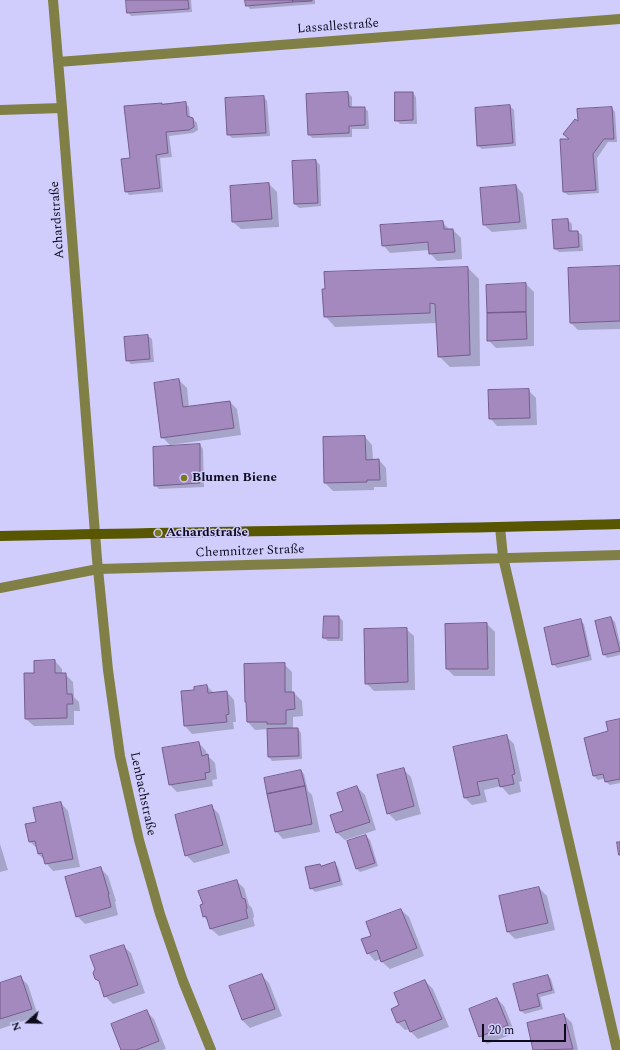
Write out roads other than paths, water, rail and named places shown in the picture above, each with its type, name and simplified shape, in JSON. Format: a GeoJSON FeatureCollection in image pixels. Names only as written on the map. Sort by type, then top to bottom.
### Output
{"type":"FeatureCollection","features":[{"type":"Feature","properties":{"kind":"main road","name":"Chemnitzer Straße"},"geometry":{"type":"LineString","coordinates":[[0,536],[620,524]]}},
{"type":"Feature","properties":{"kind":"street","name":"Achardstraße"},"geometry":{"type":"LineString","coordinates":[[53,0],[95,534]]}},
{"type":"Feature","properties":{"kind":"street","name":"Lassallestraße"},"geometry":{"type":"LineString","coordinates":[[58,62],[620,19]]}},
{"type":"Feature","properties":{"kind":"street"},"geometry":{"type":"LineString","coordinates":[[0,110],[62,108]]}},
{"type":"Feature","properties":{"kind":"street"},"geometry":{"type":"LineString","coordinates":[[500,527],[503,557],[617,1050]]}},
{"type":"Feature","properties":{"kind":"street","name":"Lenbachstraße"},"geometry":{"type":"LineString","coordinates":[[95,534],[108,670],[120,756],[139,840],[160,914],[183,981],[211,1050]]}},
{"type":"Feature","properties":{"kind":"street","name":"Chemnitzer Straße"},"geometry":{"type":"LineString","coordinates":[[0,588],[98,569],[620,555]]}},
{"type":"Feature","properties":{"kind":"place","name":"Blumen Biene"},"geometry":{"type":"Point","coordinates":[184,478]}},
{"type":"Feature","properties":{"kind":"place","name":"Achardstraße"},"geometry":{"type":"Point","coordinates":[158,533]}}]}
